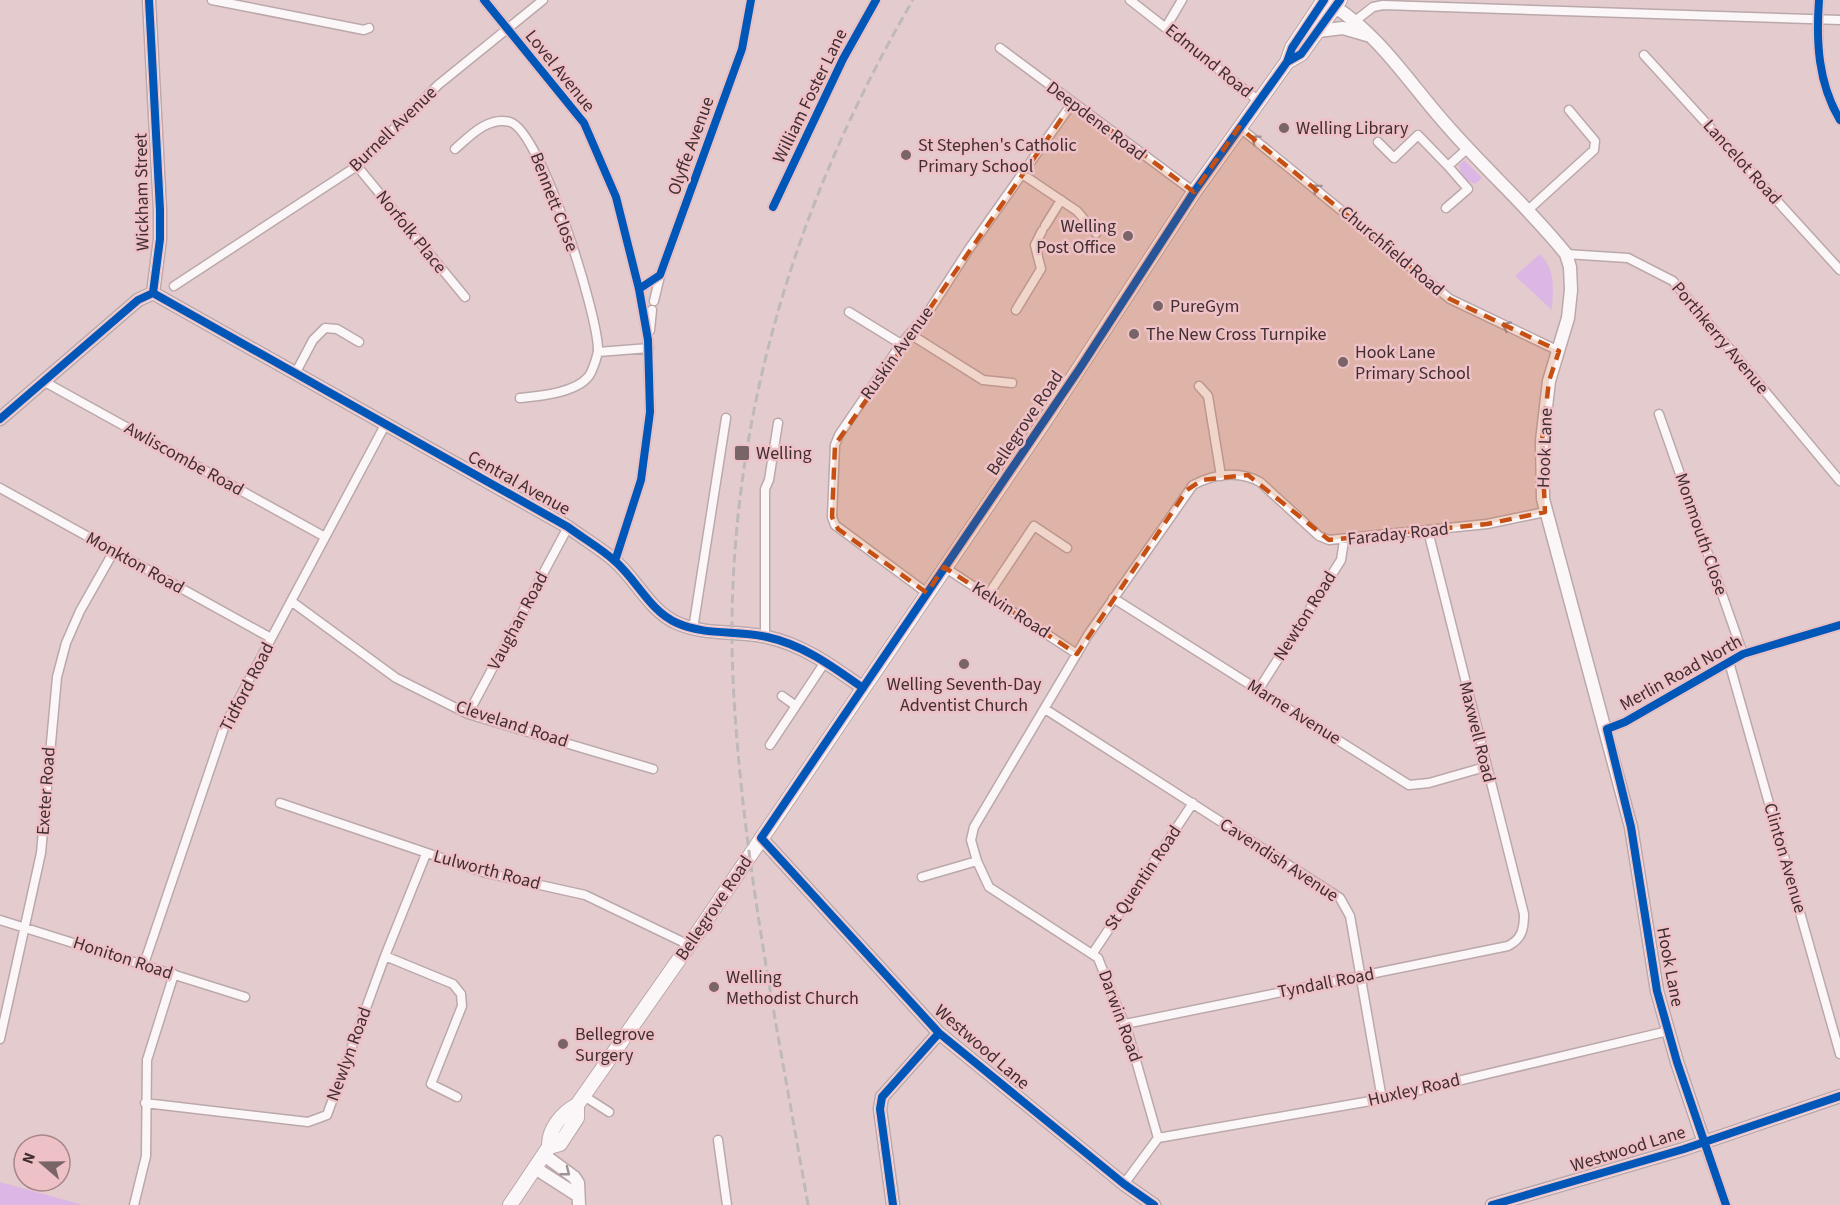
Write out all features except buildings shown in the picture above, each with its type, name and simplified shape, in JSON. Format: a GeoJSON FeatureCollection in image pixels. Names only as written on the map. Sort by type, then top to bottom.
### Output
{"type":"FeatureCollection","features":[{"type":"Feature","properties":{"kind":"main road","name":"Bellegrove Road"},"geometry":{"type":"LineString","coordinates":[[510,1205],[547,1151],[560,1144],[577,1118],[581,1100],[689,945],[1080,368],[1194,192],[1287,62],[1292,48],[1314,27],[1333,2]]}},
{"type":"Feature","properties":{"kind":"street","name":"Wickham Street"},"geometry":{"type":"LineString","coordinates":[[149,0],[160,210],[160,238],[153,293]]}},
{"type":"Feature","properties":{"kind":"street"},"geometry":{"type":"LineString","coordinates":[[212,0],[364,30],[369,28]]}},
{"type":"Feature","properties":{"kind":"street","name":"Lovel Avenue"},"geometry":{"type":"LineString","coordinates":[[484,0],[584,123],[615,197],[639,289],[649,344],[651,393],[641,480],[615,561]]}},
{"type":"Feature","properties":{"kind":"street","name":"Burnell Avenue"},"geometry":{"type":"LineString","coordinates":[[174,286],[357,166],[438,85],[543,0]]}},
{"type":"Feature","properties":{"kind":"street","name":"Olyffe Avenue"},"geometry":{"type":"LineString","coordinates":[[660,275],[742,49],[751,0]]}},
{"type":"Feature","properties":{"kind":"street","name":"William Foster Lane"},"geometry":{"type":"LineString","coordinates":[[773,207],[843,59],[876,0]]}},
{"type":"Feature","properties":{"kind":"street","name":"Edmund Road"},"geometry":{"type":"LineString","coordinates":[[1130,0],[1258,101]]}},
{"type":"Feature","properties":{"kind":"street"},"geometry":{"type":"LineString","coordinates":[[1167,27],[1182,0]]}},
{"type":"Feature","properties":{"kind":"street"},"geometry":{"type":"LineString","coordinates":[[1819,0],[1820,68],[1824,88],[1840,120]]}},
{"type":"Feature","properties":{"kind":"street"},"geometry":{"type":"LineString","coordinates":[[1333,2],[1355,21],[1566,254]]}},
{"type":"Feature","properties":{"kind":"street"},"geometry":{"type":"LineString","coordinates":[[1355,21],[1373,7],[1383,5],[1514,4],[1840,20]]}},
{"type":"Feature","properties":{"kind":"street"},"geometry":{"type":"LineString","coordinates":[[1314,27],[1343,28],[1368,36]]}},
{"type":"Feature","properties":{"kind":"street","name":"Deepdene Road"},"geometry":{"type":"LineString","coordinates":[[1000,48],[1194,192]]}},
{"type":"Feature","properties":{"kind":"street","name":"Lancelot Road"},"geometry":{"type":"LineString","coordinates":[[1644,55],[1840,270]]}},
{"type":"Feature","properties":{"kind":"street","name":"Ruskin Avenue"},"geometry":{"type":"LineString","coordinates":[[927,593],[838,529],[832,517],[836,445],[839,435],[901,344],[929,311],[1073,102]]}},
{"type":"Feature","properties":{"kind":"street"},"geometry":{"type":"LineString","coordinates":[[1527,211],[1594,150],[1595,141],[1569,110]]}},
{"type":"Feature","properties":{"kind":"street","name":"Bennett Close"},"geometry":{"type":"LineString","coordinates":[[455,149],[477,130],[496,121],[516,125],[531,142],[548,178],[587,293],[598,352]]}},
{"type":"Feature","properties":{"kind":"street","name":"Churchfield Road"},"geometry":{"type":"LineString","coordinates":[[1239,127],[1450,299],[1559,351]]}},
{"type":"Feature","properties":{"kind":"street"},"geometry":{"type":"LineString","coordinates":[[1378,142],[1394,159],[1418,135],[1468,189],[1446,208]]}},
{"type":"Feature","properties":{"kind":"street"},"geometry":{"type":"LineString","coordinates":[[1448,166],[1468,148]]}},
{"type":"Feature","properties":{"kind":"street","name":"Norfolk Place"},"geometry":{"type":"LineString","coordinates":[[357,166],[465,297]]}},
{"type":"Feature","properties":{"kind":"street"},"geometry":{"type":"LineString","coordinates":[[1022,174],[1087,220],[1096,233]]}},
{"type":"Feature","properties":{"kind":"street"},"geometry":{"type":"LineString","coordinates":[[1016,310],[1041,269],[1035,245],[1061,200]]}},
{"type":"Feature","properties":{"kind":"street","name":"Hook Lane"},"geometry":{"type":"LineString","coordinates":[[1566,254],[1570,267],[1571,290],[1568,318],[1549,381],[1542,441],[1541,477],[1545,512],[1607,729],[1631,827],[1650,952],[1668,1031],[1726,1205]]}},
{"type":"Feature","properties":{"kind":"street","name":"Porthkerry Avenue"},"geometry":{"type":"LineString","coordinates":[[1566,254],[1628,258],[1673,281],[1840,481]]}},
{"type":"Feature","properties":{"kind":"street"},"geometry":{"type":"LineString","coordinates":[[639,289],[660,275]]}},
{"type":"Feature","properties":{"kind":"street","name":"Lovel Avenue"},"geometry":{"type":"LineString","coordinates":[[649,344],[653,306],[660,275]]}},
{"type":"Feature","properties":{"kind":"street","name":"Central Avenue"},"geometry":{"type":"LineString","coordinates":[[153,293],[568,527],[615,561],[657,611],[676,623],[693,629],[765,636],[799,647],[863,688]]}},
{"type":"Feature","properties":{"kind":"street"},"geometry":{"type":"LineString","coordinates":[[0,419],[138,300],[153,293]]}},
{"type":"Feature","properties":{"kind":"street"},"geometry":{"type":"LineString","coordinates":[[849,312],[901,344]]}},
{"type":"Feature","properties":{"kind":"street"},"geometry":{"type":"LineString","coordinates":[[295,374],[313,340],[325,328],[337,329],[359,342]]}},
{"type":"Feature","properties":{"kind":"street"},"geometry":{"type":"LineString","coordinates":[[910,334],[983,380],[1012,383]]}},
{"type":"Feature","properties":{"kind":"street"},"geometry":{"type":"LineString","coordinates":[[520,398],[559,394],[588,377],[598,352],[649,344]]}},
{"type":"Feature","properties":{"kind":"street","name":"Awliscombe Road"},"geometry":{"type":"LineString","coordinates":[[43,381],[325,537]]}},
{"type":"Feature","properties":{"kind":"street"},"geometry":{"type":"LineString","coordinates":[[1199,386],[1208,396],[1221,476]]}},
{"type":"Feature","properties":{"kind":"street","name":"Monmouth Close"},"geometry":{"type":"LineString","coordinates":[[1659,414],[1743,654]]}},
{"type":"Feature","properties":{"kind":"street"},"geometry":{"type":"LineString","coordinates":[[693,629],[726,418]]}},
{"type":"Feature","properties":{"kind":"street"},"geometry":{"type":"LineString","coordinates":[[765,636],[765,489],[769,480],[778,423]]}},
{"type":"Feature","properties":{"kind":"street","name":"Tidford Road"},"geometry":{"type":"LineString","coordinates":[[144,964],[225,725],[385,425]]}},
{"type":"Feature","properties":{"kind":"street","name":"Faraday Road"},"geometry":{"type":"LineString","coordinates":[[1077,654],[1187,490],[1202,480],[1221,476],[1248,475],[1260,482],[1319,536],[1329,540],[1428,531],[1512,520],[1545,512]]}},
{"type":"Feature","properties":{"kind":"street","name":"Monkton Road"},"geometry":{"type":"LineString","coordinates":[[0,488],[271,638]]}},
{"type":"Feature","properties":{"kind":"street"},"geometry":{"type":"LineString","coordinates":[[988,595],[1034,526],[1067,548]]}},
{"type":"Feature","properties":{"kind":"street","name":"Vaughan Road"},"geometry":{"type":"LineString","coordinates":[[468,714],[568,527]]}},
{"type":"Feature","properties":{"kind":"street","name":"Maxwell Road"},"geometry":{"type":"LineString","coordinates":[[1428,531],[1485,767],[1524,914],[1522,933]]}},
{"type":"Feature","properties":{"kind":"street","name":"Newton Road"},"geometry":{"type":"LineString","coordinates":[[1259,689],[1341,560],[1344,540]]}},
{"type":"Feature","properties":{"kind":"street","name":"Exeter Road"},"geometry":{"type":"LineString","coordinates":[[0,1039],[41,853],[57,677],[66,643],[80,611],[114,551]]}},
{"type":"Feature","properties":{"kind":"street","name":"Kelvin Road"},"geometry":{"type":"LineString","coordinates":[[944,567],[1077,654]]}},
{"type":"Feature","properties":{"kind":"street","name":"Marne Avenue"},"geometry":{"type":"LineString","coordinates":[[1113,598],[1409,784],[1429,783],[1485,767]]}},
{"type":"Feature","properties":{"kind":"street","name":"Cleveland Road"},"geometry":{"type":"LineString","coordinates":[[291,601],[396,678],[468,714],[653,769]]}},
{"type":"Feature","properties":{"kind":"street","name":"Merlin Road North"},"geometry":{"type":"LineString","coordinates":[[1607,729],[1625,722],[1743,654],[1840,625]]}},
{"type":"Feature","properties":{"kind":"street","name":"Darwin Road"},"geometry":{"type":"LineString","coordinates":[[1077,654],[974,827],[971,840],[977,861],[989,887],[1093,953],[1100,962],[1125,1024],[1158,1138]]}},
{"type":"Feature","properties":{"kind":"street"},"geometry":{"type":"LineString","coordinates":[[770,745],[825,662]]}},
{"type":"Feature","properties":{"kind":"street","name":"Clinton Avenue"},"geometry":{"type":"LineString","coordinates":[[1729,662],[1840,1054]]}},
{"type":"Feature","properties":{"kind":"street"},"geometry":{"type":"LineString","coordinates":[[782,696],[796,706]]}},
{"type":"Feature","properties":{"kind":"street","name":"Cavendish Avenue"},"geometry":{"type":"LineString","coordinates":[[1045,709],[1340,898],[1350,916],[1382,1099]]}},
{"type":"Feature","properties":{"kind":"street","name":"Lulworth Road"},"geometry":{"type":"LineString","coordinates":[[280,803],[486,873],[585,896],[689,945]]}},
{"type":"Feature","properties":{"kind":"street","name":"St Quentin Road"},"geometry":{"type":"LineString","coordinates":[[1093,953],[1193,803]]}},
{"type":"Feature","properties":{"kind":"street","name":"Westwood Lane"},"geometry":{"type":"LineString","coordinates":[[761,838],[939,1033],[1124,1184],[1154,1205]]}},
{"type":"Feature","properties":{"kind":"street","name":"Newlyn Road"},"geometry":{"type":"LineString","coordinates":[[145,1103],[308,1122],[327,1115],[385,956],[426,854]]}},
{"type":"Feature","properties":{"kind":"street"},"geometry":{"type":"LineString","coordinates":[[921,877],[977,861]]}},
{"type":"Feature","properties":{"kind":"street","name":"Honiton Road"},"geometry":{"type":"LineString","coordinates":[[0,920],[245,997]]}},
{"type":"Feature","properties":{"kind":"street","name":"Tyndall Road"},"geometry":{"type":"LineString","coordinates":[[1125,1024],[1508,946],[1516,942],[1522,933]]}},
{"type":"Feature","properties":{"kind":"street"},"geometry":{"type":"LineString","coordinates":[[385,956],[453,984],[461,994],[462,1006],[431,1084],[457,1097]]}},
{"type":"Feature","properties":{"kind":"street"},"geometry":{"type":"LineString","coordinates":[[134,1205],[146,1156],[147,1060],[174,974]]}},
{"type":"Feature","properties":{"kind":"street","name":"Huxley Road"},"geometry":{"type":"LineString","coordinates":[[1158,1138],[1382,1099],[1668,1031]]}},
{"type":"Feature","properties":{"kind":"street"},"geometry":{"type":"LineString","coordinates":[[893,1205],[880,1109],[882,1097],[939,1033]]}},
{"type":"Feature","properties":{"kind":"street","name":"Westwood Lane"},"geometry":{"type":"LineString","coordinates":[[1492,1205],[1704,1142],[1840,1095]]}},
{"type":"Feature","properties":{"kind":"street"},"geometry":{"type":"LineString","coordinates":[[581,1100],[609,1112]]}},
{"type":"Feature","properties":{"kind":"street"},"geometry":{"type":"LineString","coordinates":[[1124,1184],[1158,1138]]}},
{"type":"Feature","properties":{"kind":"street"},"geometry":{"type":"LineString","coordinates":[[718,1140],[727,1205]]}},
{"type":"Feature","properties":{"kind":"street"},"geometry":{"type":"LineString","coordinates":[[547,1151],[578,1183],[578,1200]]}},
{"type":"Feature","properties":{"kind":"street"},"geometry":{"type":"LineString","coordinates":[[536,1168],[578,1200]]}},
{"type":"Feature","properties":{"kind":"highlighted area"},"geometry":{"type":"Polygon","coordinates":[[[1073,102],[1194,192],[1239,127],[1450,299],[1559,351],[1549,381],[1542,441],[1545,512],[1487,524],[1329,540],[1248,475],[1202,480],[1187,490],[1077,654],[944,567],[927,593],[838,529],[832,517],[835,445],[1073,102]]]}},
{"type":"Feature","properties":{"kind":"shaded area"},"geometry":{"type":"Polygon","coordinates":[[[1464,160],[1482,178],[1475,184],[1462,175],[1459,165],[1464,160]]]}},
{"type":"Feature","properties":{"kind":"shaded area"},"geometry":{"type":"Polygon","coordinates":[[[1540,254],[1551,273],[1552,310],[1515,276],[1540,254]]]}},
{"type":"Feature","properties":{"kind":"shaded area"},"geometry":{"type":"Polygon","coordinates":[[[0,1182],[12,1185],[12,1193],[40,1193],[83,1205],[0,1205],[0,1182]]]}},
{"type":"Feature","properties":{"kind":"railway"},"geometry":{"type":"LineString","coordinates":[[808,1205],[754,889],[739,762],[734,698],[732,606],[738,514],[751,424],[771,336],[798,249],[831,164],[869,81],[913,0]]}},
{"type":"Feature","properties":{"kind":"cycle path"},"geometry":{"type":"LineString","coordinates":[[149,0],[160,210],[160,239],[153,293]]}},
{"type":"Feature","properties":{"kind":"cycle path"},"geometry":{"type":"LineString","coordinates":[[484,0],[584,123],[616,197],[639,289],[648,340],[650,412],[641,480],[615,561]]}},
{"type":"Feature","properties":{"kind":"cycle path"},"geometry":{"type":"LineString","coordinates":[[639,289],[660,275],[742,49],[751,0]]}},
{"type":"Feature","properties":{"kind":"cycle path"},"geometry":{"type":"LineString","coordinates":[[773,207],[843,59],[876,0]]}},
{"type":"Feature","properties":{"kind":"cycle path"},"geometry":{"type":"LineString","coordinates":[[1154,1205],[1124,1184],[939,1033],[761,838],[1080,368],[1194,192],[1287,62],[1292,48],[1324,0]]}},
{"type":"Feature","properties":{"kind":"cycle path"},"geometry":{"type":"LineString","coordinates":[[1287,62],[1301,54],[1340,0]]}},
{"type":"Feature","properties":{"kind":"cycle path"},"geometry":{"type":"LineString","coordinates":[[1819,0],[1820,62],[1827,92],[1840,120]]}},
{"type":"Feature","properties":{"kind":"cycle path"},"geometry":{"type":"LineString","coordinates":[[153,293],[568,527],[616,562],[652,604],[668,618],[699,630],[756,635],[793,645],[841,672],[863,688]]}},
{"type":"Feature","properties":{"kind":"cycle path"},"geometry":{"type":"LineString","coordinates":[[0,419],[138,300],[153,293]]}},
{"type":"Feature","properties":{"kind":"cycle path"},"geometry":{"type":"LineString","coordinates":[[1726,1205],[1677,1062],[1657,991],[1631,827],[1607,729],[1625,722],[1743,654],[1840,625]]}},
{"type":"Feature","properties":{"kind":"cycle path"},"geometry":{"type":"LineString","coordinates":[[893,1205],[880,1109],[882,1097],[939,1033]]}},
{"type":"Feature","properties":{"kind":"cycle path"},"geometry":{"type":"LineString","coordinates":[[1492,1205],[1684,1149],[1840,1096]]}},
{"type":"Feature","properties":{"kind":"place","name":"Welling Library"},"geometry":{"type":"Point","coordinates":[1284,128]}},
{"type":"Feature","properties":{"kind":"place","name":"St Stephen's Catholic Primary School"},"geometry":{"type":"Point","coordinates":[906,155]}},
{"type":"Feature","properties":{"kind":"place","name":"Welling Post Office"},"geometry":{"type":"Point","coordinates":[1128,236]}},
{"type":"Feature","properties":{"kind":"place","name":"PureGym"},"geometry":{"type":"Point","coordinates":[1158,306]}},
{"type":"Feature","properties":{"kind":"place","name":"The New Cross Turnpike"},"geometry":{"type":"Point","coordinates":[1134,334]}},
{"type":"Feature","properties":{"kind":"place","name":"Hook Lane Primary School"},"geometry":{"type":"Point","coordinates":[1343,362]}},
{"type":"Feature","properties":{"kind":"place","name":"Welling"},"geometry":{"type":"Point","coordinates":[742,453]}},
{"type":"Feature","properties":{"kind":"place","name":"Welling Seventh-Day Adventist Church"},"geometry":{"type":"Point","coordinates":[964,664]}},
{"type":"Feature","properties":{"kind":"place","name":"Welling Methodist Church"},"geometry":{"type":"Point","coordinates":[714,987]}},
{"type":"Feature","properties":{"kind":"place","name":"Bellegrove Surgery"},"geometry":{"type":"Point","coordinates":[563,1044]}}]}
